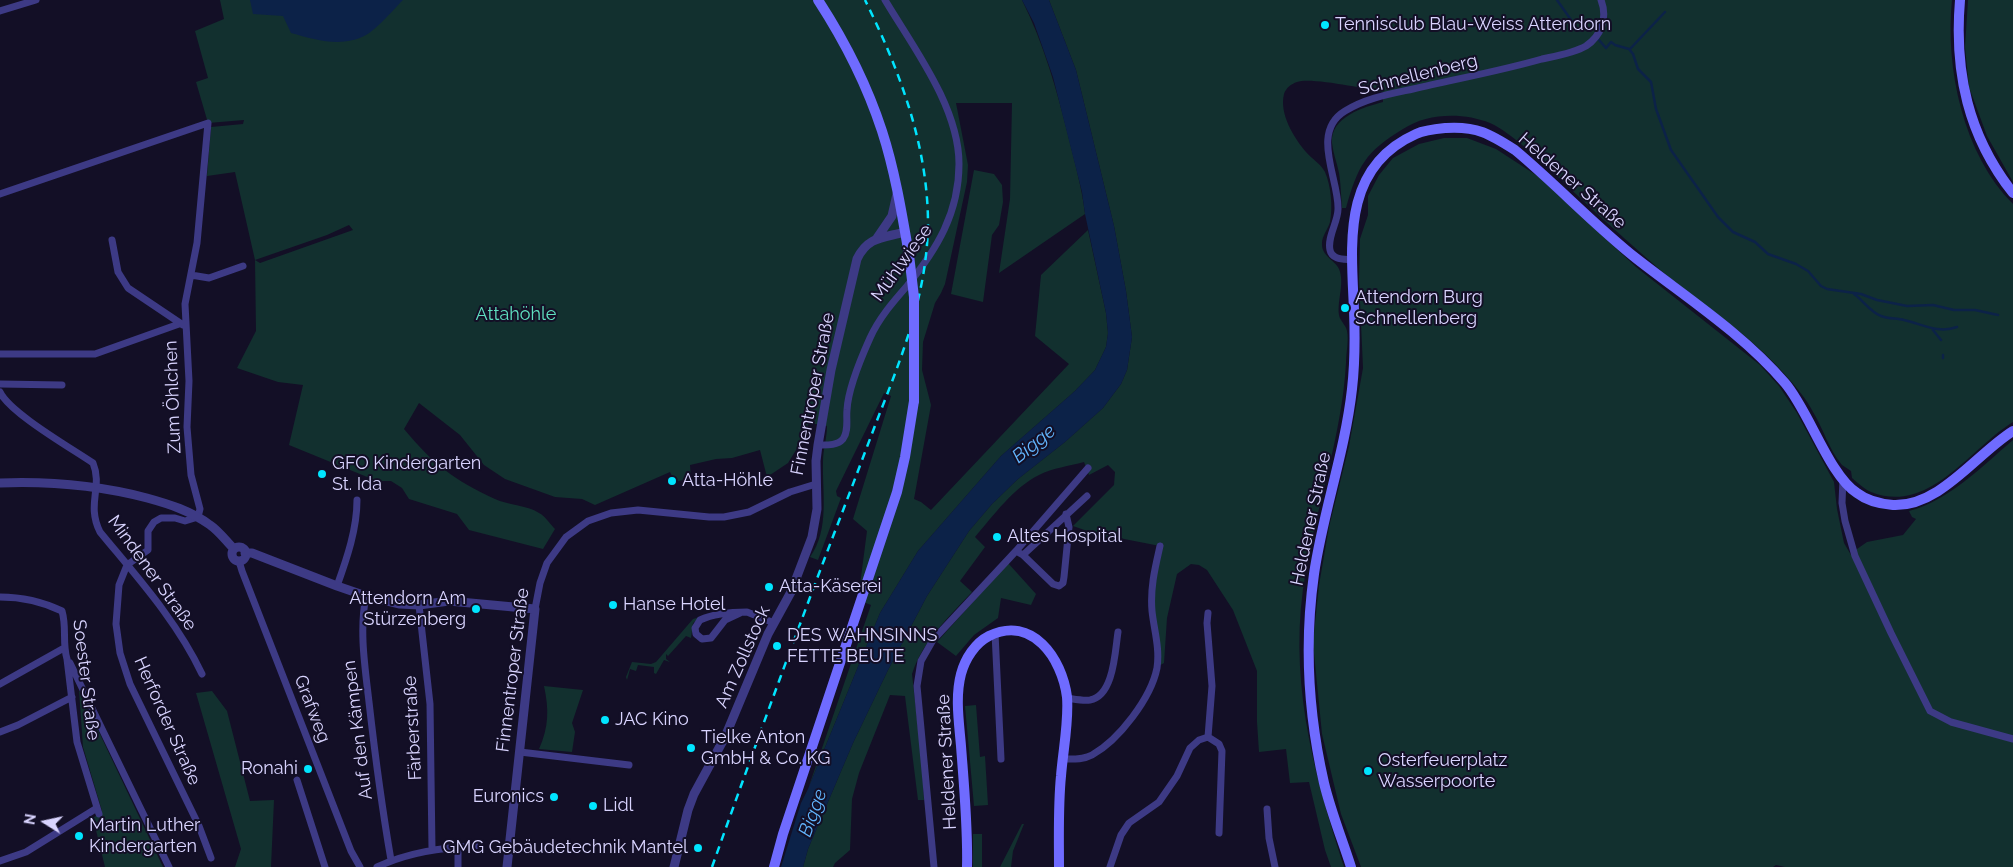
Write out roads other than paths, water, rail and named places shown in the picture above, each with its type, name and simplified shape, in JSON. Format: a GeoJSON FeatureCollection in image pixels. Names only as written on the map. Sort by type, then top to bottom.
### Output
{"type":"FeatureCollection","features":[{"type":"Feature","properties":{"kind":"main road"},"geometry":{"type":"LineString","coordinates":[[774,867],[783,834],[897,492],[914,401],[914,297],[905,232],[882,131],[850,55],[818,0]]}},
{"type":"Feature","properties":{"kind":"main road"},"geometry":{"type":"LineString","coordinates":[[1960,0],[1958,49],[1966,100],[1982,144],[1992,164],[2013,193]]}},
{"type":"Feature","properties":{"kind":"main road","name":"Heldener Straße"},"geometry":{"type":"LineString","coordinates":[[1351,867],[1325,785],[1311,703],[1307,653],[1314,574],[1342,451],[1352,388],[1355,333],[1352,260],[1353,228],[1358,200],[1368,176],[1382,156],[1405,139],[1420,132],[1464,127],[1494,136],[1524,158],[1635,258],[1714,317],[1774,371],[1803,408],[1843,478],[1857,493],[1871,500],[1893,505],[1916,502],[1942,488],[2013,431]]}},
{"type":"Feature","properties":{"kind":"main road"},"geometry":{"type":"LineString","coordinates":[[995,632],[1015,629],[1037,639],[1049,651],[1064,683],[1067,698],[1060,790],[1059,867]]}},
{"type":"Feature","properties":{"kind":"main road","name":"Heldener Straße"},"geometry":{"type":"LineString","coordinates":[[967,867],[968,841],[959,714],[959,684],[964,665],[972,650],[984,638],[995,632]]}},
{"type":"Feature","properties":{"kind":"street"},"geometry":{"type":"LineString","coordinates":[[0,11],[36,0]]}},
{"type":"Feature","properties":{"kind":"street","name":"Mühlwiese"},"geometry":{"type":"LineString","coordinates":[[818,445],[833,445],[843,438],[846,430],[847,402],[861,359],[874,329],[934,251],[945,230],[956,194],[959,163],[948,111],[924,64],[885,0]]}},
{"type":"Feature","properties":{"kind":"street","name":"Schnellenberg"},"geometry":{"type":"LineString","coordinates":[[1352,260],[1339,259],[1332,255],[1330,249],[1338,214],[1338,200],[1327,145],[1329,134],[1338,116],[1370,99],[1525,64],[1583,48],[1600,31],[1604,14],[1602,0]]}},
{"type":"Feature","properties":{"kind":"street","name":"Zum Öhlchen"},"geometry":{"type":"LineString","coordinates":[[0,194],[208,123],[197,244],[182,325],[189,398],[187,427],[192,476],[200,509],[198,517]]}},
{"type":"Feature","properties":{"kind":"street","name":"Finnentroper Straße"},"geometry":{"type":"LineString","coordinates":[[507,867],[536,609],[540,583],[550,558],[566,537],[588,521],[611,513],[638,510],[709,518],[724,517],[749,512],[790,492],[816,484],[818,445],[831,370],[855,268],[861,251],[867,244],[877,238],[892,216],[897,194]]}},
{"type":"Feature","properties":{"kind":"street"},"geometry":{"type":"LineString","coordinates":[[877,238],[905,232]]}},
{"type":"Feature","properties":{"kind":"street"},"geometry":{"type":"LineString","coordinates":[[112,240],[118,272],[128,288],[182,325]]}},
{"type":"Feature","properties":{"kind":"street"},"geometry":{"type":"LineString","coordinates":[[192,275],[209,278],[243,266]]}},
{"type":"Feature","properties":{"kind":"street"},"geometry":{"type":"LineString","coordinates":[[0,354],[95,354],[182,325]]}},
{"type":"Feature","properties":{"kind":"street"},"geometry":{"type":"LineString","coordinates":[[0,384],[62,385]]}},
{"type":"Feature","properties":{"kind":"street","name":"Mindener Straße"},"geometry":{"type":"LineString","coordinates":[[0,392],[3,398],[15,410],[93,463],[96,479],[93,510],[100,532],[170,619],[202,674]]}},
{"type":"Feature","properties":{"kind":"street"},"geometry":{"type":"LineString","coordinates":[[934,867],[917,686],[921,661],[933,640],[1019,553],[1088,468]]}},
{"type":"Feature","properties":{"kind":"street"},"geometry":{"type":"LineString","coordinates":[[1843,478],[1842,503],[1845,521],[1856,556],[1891,633],[1930,711],[1951,722],[2013,739]]}},
{"type":"Feature","properties":{"kind":"street"},"geometry":{"type":"LineString","coordinates":[[0,482],[46,481],[96,487],[117,490],[164,503],[198,517],[217,530],[234,549]]}},
{"type":"Feature","properties":{"kind":"street","name":"Am Zollstock"},"geometry":{"type":"LineString","coordinates":[[674,867],[688,810],[694,794],[725,737],[763,644],[791,592],[812,537],[817,509],[816,484]]}},
{"type":"Feature","properties":{"kind":"street"},"geometry":{"type":"LineString","coordinates":[[1019,553],[1087,496]]}},
{"type":"Feature","properties":{"kind":"street"},"geometry":{"type":"LineString","coordinates":[[337,586],[347,556],[357,514],[357,500]]}},
{"type":"Feature","properties":{"kind":"street"},"geometry":{"type":"LineString","coordinates":[[1019,553],[1053,584],[1059,586],[1063,583],[1069,527],[1066,514]]}},
{"type":"Feature","properties":{"kind":"street"},"geometry":{"type":"LineString","coordinates":[[128,565],[148,550],[148,531],[154,522],[161,518],[175,518],[185,521],[198,517]]}},
{"type":"Feature","properties":{"kind":"street"},"geometry":{"type":"LineString","coordinates":[[1062,759],[1080,759],[1092,756],[1106,745],[1138,708],[1153,682],[1158,656],[1152,596],[1160,546]]}},
{"type":"Feature","properties":{"kind":"street"},"geometry":{"type":"LineString","coordinates":[[234,549],[242,548],[245,553]]}},
{"type":"Feature","properties":{"kind":"street"},"geometry":{"type":"LineString","coordinates":[[234,549],[232,557],[239,561],[244,558],[245,553]]}},
{"type":"Feature","properties":{"kind":"street"},"geometry":{"type":"LineString","coordinates":[[245,553],[252,553],[366,596],[400,604],[419,605],[449,601],[536,609]]}},
{"type":"Feature","properties":{"kind":"street","name":"Grafweg"},"geometry":{"type":"LineString","coordinates":[[239,561],[351,851],[360,867]]}},
{"type":"Feature","properties":{"kind":"street","name":"Herforder Straße"},"geometry":{"type":"LineString","coordinates":[[128,565],[117,593],[116,624],[120,653],[130,684],[199,826],[211,858]]}},
{"type":"Feature","properties":{"kind":"street","name":"Auf den Kämpen"},"geometry":{"type":"LineString","coordinates":[[366,596],[362,627],[364,659],[380,791],[391,860]]}},
{"type":"Feature","properties":{"kind":"street","name":"Soester Straße"},"geometry":{"type":"LineString","coordinates":[[0,597],[52,606],[62,611],[66,624],[64,648],[68,659],[77,742],[98,811],[26,852],[0,861]]}},
{"type":"Feature","properties":{"kind":"street","name":"Färberstraße"},"geometry":{"type":"LineString","coordinates":[[419,605],[430,704],[432,849]]}},
{"type":"Feature","properties":{"kind":"street"},"geometry":{"type":"LineString","coordinates":[[740,613],[725,620],[711,638],[698,637],[695,632],[698,622],[709,617],[740,613],[754,614],[774,623]]}},
{"type":"Feature","properties":{"kind":"street"},"geometry":{"type":"LineString","coordinates":[[1208,613],[1207,623],[1212,686],[1208,737]]}},
{"type":"Feature","properties":{"kind":"street"},"geometry":{"type":"LineString","coordinates":[[709,617],[719,620],[715,634]]}},
{"type":"Feature","properties":{"kind":"street"},"geometry":{"type":"LineString","coordinates":[[995,632],[1002,758]]}},
{"type":"Feature","properties":{"kind":"street"},"geometry":{"type":"LineString","coordinates":[[1067,698],[1089,701],[1097,698],[1103,692],[1113,667],[1118,632]]}},
{"type":"Feature","properties":{"kind":"street"},"geometry":{"type":"LineString","coordinates":[[0,684],[64,648]]}},
{"type":"Feature","properties":{"kind":"street"},"geometry":{"type":"LineString","coordinates":[[68,659],[169,867]]}},
{"type":"Feature","properties":{"kind":"street"},"geometry":{"type":"LineString","coordinates":[[0,732],[18,725],[72,697]]}},
{"type":"Feature","properties":{"kind":"street"},"geometry":{"type":"LineString","coordinates":[[1208,737],[1219,744],[1222,751],[1219,833]]}},
{"type":"Feature","properties":{"kind":"street"},"geometry":{"type":"LineString","coordinates":[[1110,867],[1121,835],[1129,823],[1159,802],[1177,776],[1190,748],[1199,740],[1208,737]]}},
{"type":"Feature","properties":{"kind":"street"},"geometry":{"type":"LineString","coordinates":[[520,752],[629,765]]}},
{"type":"Feature","properties":{"kind":"street"},"geometry":{"type":"LineString","coordinates":[[296,780],[325,867]]}},
{"type":"Feature","properties":{"kind":"street"},"geometry":{"type":"LineString","coordinates":[[1267,809],[1269,838],[1275,867]]}},
{"type":"Feature","properties":{"kind":"street"},"geometry":{"type":"LineString","coordinates":[[377,867],[391,860],[432,849],[475,846]]}},
{"type":"Feature","properties":{"kind":"street"},"geometry":{"type":"LineString","coordinates":[[458,847],[458,867]]}},
{"type":"Feature","properties":{"kind":"water"},"geometry":{"type":"Polygon","coordinates":[[[250,0],[403,0],[380,24],[366,35],[357,39],[338,42],[319,40],[291,33],[283,16],[253,14],[250,0]]]}},
{"type":"Feature","properties":{"kind":"water","name":"Bigge"},"geometry":{"type":"Polygon","coordinates":[[[1022,0],[1049,0],[1076,70],[1114,226],[1126,291],[1132,337],[1127,370],[1121,384],[1103,408],[1065,442],[1018,479],[992,504],[969,531],[927,596],[888,670],[853,743],[808,849],[803,867],[781,867],[801,803],[880,613],[918,551],[1001,456],[1075,391],[1095,370],[1106,347],[1108,333],[1106,313],[1082,192],[1053,77],[1034,23],[1022,0]]]}},
{"type":"Feature","properties":{"kind":"waterway"},"geometry":{"type":"LineString","coordinates":[[1557,0],[1576,27]]}},
{"type":"Feature","properties":{"kind":"waterway"},"geometry":{"type":"LineString","coordinates":[[1630,49],[1665,12]]}},
{"type":"Feature","properties":{"kind":"waterway"},"geometry":{"type":"LineString","coordinates":[[1599,40],[1606,48],[1611,42],[1629,49],[1633,54],[1638,69],[1651,82],[1656,109],[1671,150],[1718,217],[1733,232],[1755,242],[1768,254],[1796,264],[1808,271],[1821,286],[1827,289],[1861,294],[1877,300],[1907,306],[1933,305],[1954,310],[1975,310],[1998,315]]}},
{"type":"Feature","properties":{"kind":"waterway"},"geometry":{"type":"LineString","coordinates":[[1854,294],[1874,312],[1884,317],[1901,319],[1937,329],[1957,327]]}},
{"type":"Feature","properties":{"kind":"waterway"},"geometry":{"type":"LineString","coordinates":[[1933,330],[1941,340]]}},
{"type":"Feature","properties":{"kind":"railway"},"geometry":{"type":"LineString","coordinates":[[712,867],[792,645],[906,342],[924,272],[928,224],[927,195],[917,137],[900,80],[865,0]]}},
{"type":"Feature","properties":{"kind":"place","name":"Tennisclub Blau-Weiss Attendorn"},"geometry":{"type":"Point","coordinates":[1325,25]}},
{"type":"Feature","properties":{"kind":"place","name":"Attendorn Burg Schnellenberg"},"geometry":{"type":"Point","coordinates":[1345,308]}},
{"type":"Feature","properties":{"kind":"place","name":"GFO Kindergarten St. Ida"},"geometry":{"type":"Point","coordinates":[322,474]}},
{"type":"Feature","properties":{"kind":"place","name":"Atta-Höhle"},"geometry":{"type":"Point","coordinates":[672,481]}},
{"type":"Feature","properties":{"kind":"place","name":"Altes Hospital"},"geometry":{"type":"Point","coordinates":[997,537]}},
{"type":"Feature","properties":{"kind":"place","name":"Atta-Käserei"},"geometry":{"type":"Point","coordinates":[769,587]}},
{"type":"Feature","properties":{"kind":"place","name":"Hanse Hotel"},"geometry":{"type":"Point","coordinates":[613,605]}},
{"type":"Feature","properties":{"kind":"place","name":"Attendorn Am Stürzenberg"},"geometry":{"type":"Point","coordinates":[476,609]}},
{"type":"Feature","properties":{"kind":"place","name":"DES WAHNSINNS FETTE BEUTE"},"geometry":{"type":"Point","coordinates":[777,646]}},
{"type":"Feature","properties":{"kind":"place","name":"JAC Kino"},"geometry":{"type":"Point","coordinates":[605,720]}},
{"type":"Feature","properties":{"kind":"place","name":"Tielke Anton GmbH & Co. KG"},"geometry":{"type":"Point","coordinates":[691,748]}},
{"type":"Feature","properties":{"kind":"place","name":"Ronahi"},"geometry":{"type":"Point","coordinates":[308,769]}},
{"type":"Feature","properties":{"kind":"place","name":"Osterfeuerplatz Wasserpoorte"},"geometry":{"type":"Point","coordinates":[1368,771]}},
{"type":"Feature","properties":{"kind":"place","name":"Euronics"},"geometry":{"type":"Point","coordinates":[554,797]}},
{"type":"Feature","properties":{"kind":"place","name":"Lidl"},"geometry":{"type":"Point","coordinates":[593,806]}},
{"type":"Feature","properties":{"kind":"place","name":"Martin Luther Kindergarten"},"geometry":{"type":"Point","coordinates":[79,836]}},
{"type":"Feature","properties":{"kind":"place","name":"GMG Gebäudetechnik Mantel"},"geometry":{"type":"Point","coordinates":[698,848]}},
{"type":"Feature","properties":{"kind":"park label","name":"Attahöhle"},"geometry":{"type":"Point","coordinates":[516,315]}}]}
